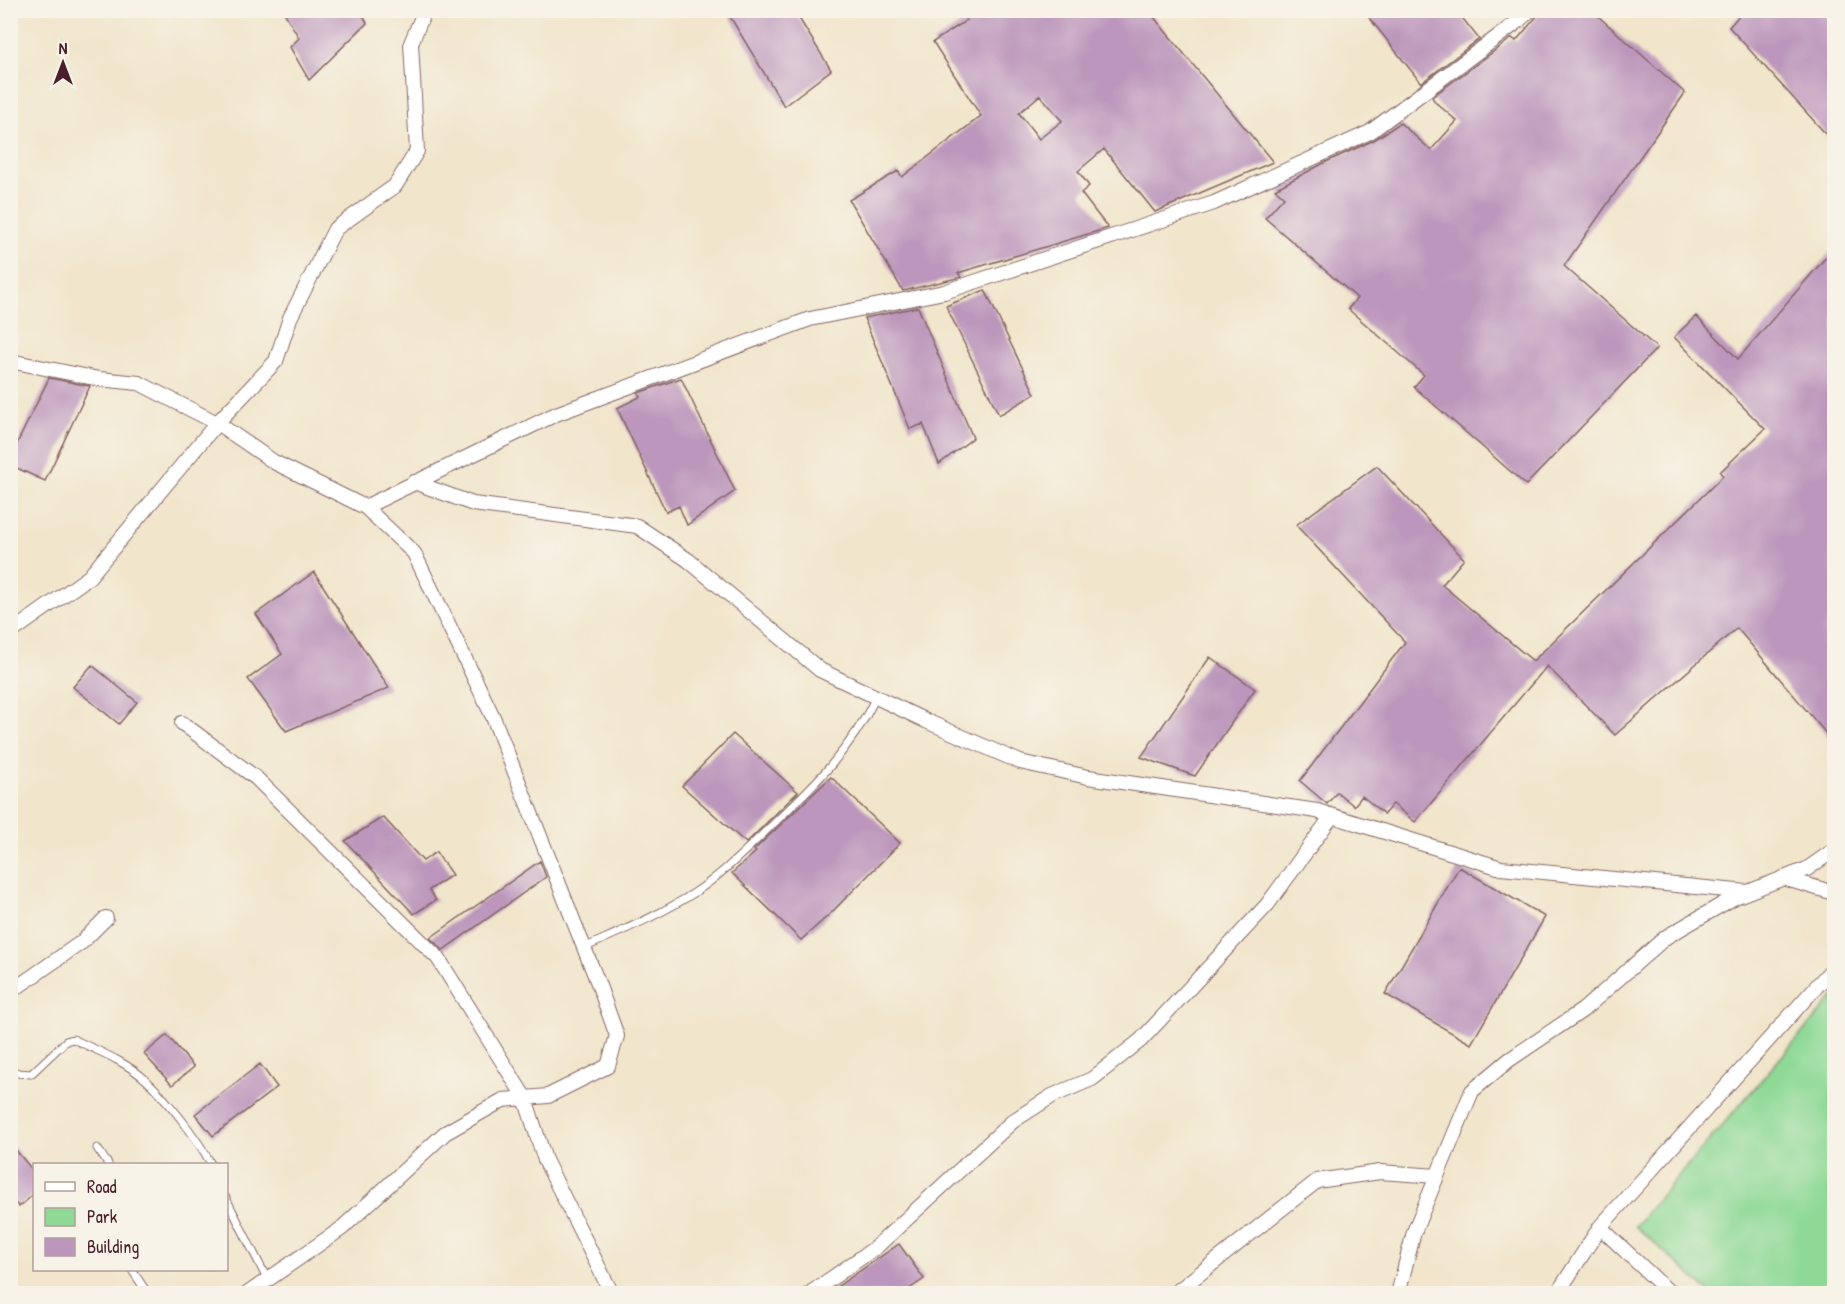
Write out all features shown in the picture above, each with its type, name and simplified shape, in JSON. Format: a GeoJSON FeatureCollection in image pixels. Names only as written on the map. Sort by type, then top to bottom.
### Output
{"type":"FeatureCollection","features":[{"type":"Feature","properties":{"kind":"street"},"geometry":{"type":"LineString","coordinates":[[10,633],[90,577],[217,423],[276,361],[291,318],[335,229],[394,186],[417,151],[411,43],[425,10]]}},
{"type":"Feature","properties":{"kind":"street"},"geometry":{"type":"LineString","coordinates":[[365,507],[556,414],[810,319],[944,292],[1214,203],[1370,132],[1516,23],[1530,10]]}},
{"type":"Feature","properties":{"kind":"street"},"geometry":{"type":"LineString","coordinates":[[10,361],[99,379],[139,383],[217,423],[274,462],[365,507],[414,554],[493,717],[584,948],[616,1036],[608,1066],[548,1096],[503,1100],[445,1133],[341,1229],[247,1293]]}},
{"type":"Feature","properties":{"kind":"street"},"geometry":{"type":"LineString","coordinates":[[414,482],[473,504],[637,526],[688,560],[820,670],[926,721],[1020,762],[1088,777],[1317,811],[1501,868],[1747,892]]}},
{"type":"Feature","properties":{"kind":"street"},"geometry":{"type":"LineString","coordinates":[[182,723],[256,778],[438,958],[525,1098],[544,1160],[612,1293]]}},
{"type":"Feature","properties":{"kind":"street"},"geometry":{"type":"LineString","coordinates":[[810,1293],[875,1248],[1013,1121],[1052,1096],[1092,1079],[1141,1040],[1267,905],[1332,816]]}},
{"type":"Feature","properties":{"kind":"street"},"geometry":{"type":"LineString","coordinates":[[1398,1293],[1414,1232],[1472,1091],[1509,1060],[1583,1010],[1666,937],[1735,897],[1807,869],[1834,850]]}},
{"type":"Feature","properties":{"kind":"street"},"geometry":{"type":"LineString","coordinates":[[1783,878],[1834,893]]}},
{"type":"Feature","properties":{"kind":"street"},"geometry":{"type":"LineString","coordinates":[[10,992],[82,942],[106,918]]}},
{"type":"Feature","properties":{"kind":"street"},"geometry":{"type":"LineString","coordinates":[[1557,1293],[1600,1227],[1834,967]]}},
{"type":"Feature","properties":{"kind":"street"},"geometry":{"type":"LineString","coordinates":[[1174,1293],[1317,1181],[1380,1172],[1437,1176]]}},
{"type":"Feature","properties":{"kind":"street"},"geometry":{"type":"LineString","coordinates":[[1600,1227],[1671,1293]]}},
{"type":"Feature","properties":{"kind":"lane"},"geometry":{"type":"LineString","coordinates":[[584,948],[673,906],[705,886],[731,865],[812,786],[844,750],[867,717],[876,697]]}},
{"type":"Feature","properties":{"kind":"lane"},"geometry":{"type":"LineString","coordinates":[[10,1070],[31,1074],[66,1041],[73,1039],[114,1058],[145,1080],[179,1118],[210,1163]]}},
{"type":"Feature","properties":{"kind":"lane"},"geometry":{"type":"LineString","coordinates":[[97,1148],[107,1163]]}},
{"type":"Feature","properties":{"kind":"lane"},"geometry":{"type":"LineString","coordinates":[[228,1202],[267,1280]]}},
{"type":"Feature","properties":{"kind":"lane"},"geometry":{"type":"LineString","coordinates":[[133,1271],[148,1293]]}},
{"type":"Feature","properties":{"kind":"green space"},"geometry":{"type":"Polygon","coordinates":[[[1834,996],[1834,1293],[1711,1293],[1635,1226],[1834,996]]]}},
{"type":"Feature","properties":{"kind":"building"},"geometry":{"type":"Polygon","coordinates":[[[283,10],[360,10],[367,23],[309,80],[290,47],[299,38],[283,10]]]}},
{"type":"Feature","properties":{"kind":"building"},"geometry":{"type":"Polygon","coordinates":[[[726,10],[794,10],[831,70],[784,106],[726,10]]]}},
{"type":"Feature","properties":{"kind":"building"},"geometry":{"type":"Polygon","coordinates":[[[958,10],[1148,10],[1273,162],[1155,212],[1104,149],[1078,171],[1089,186],[1081,193],[1108,228],[958,273],[961,277],[903,291],[849,200],[898,171],[902,177],[981,116],[933,42],[967,20],[958,10]],[[1040,95],[1019,113],[1039,139],[1062,121],[1040,95]]]}},
{"type":"Feature","properties":{"kind":"building"},"geometry":{"type":"Polygon","coordinates":[[[1363,10],[1456,10],[1479,39],[1421,83],[1363,10]]]}},
{"type":"Feature","properties":{"kind":"building"},"geometry":{"type":"Polygon","coordinates":[[[1542,10],[1591,10],[1685,93],[1564,266],[1657,348],[1526,485],[1414,387],[1424,375],[1348,309],[1357,298],[1265,218],[1284,197],[1275,189],[1374,140],[1400,123],[1431,150],[1457,121],[1432,97],[1512,38],[1516,41],[1542,10]]]}},
{"type":"Feature","properties":{"kind":"building"},"geometry":{"type":"Polygon","coordinates":[[[1744,10],[1828,10],[1834,18],[1834,143],[1729,27],[1744,10]]]}},
{"type":"Feature","properties":{"kind":"building"},"geometry":{"type":"Polygon","coordinates":[[[1834,248],[1834,743],[1737,628],[1615,735],[1547,666],[1415,822],[1393,804],[1384,814],[1362,796],[1354,806],[1337,792],[1327,804],[1300,781],[1405,642],[1296,525],[1377,466],[1464,559],[1442,585],[1533,661],[1723,476],[1720,472],[1765,429],[1674,337],[1696,316],[1738,359],[1834,248]]]}},
{"type":"Feature","properties":{"kind":"building"},"geometry":{"type":"Polygon","coordinates":[[[985,290],[1035,394],[999,415],[946,306],[985,290]]]}},
{"type":"Feature","properties":{"kind":"building"},"geometry":{"type":"Polygon","coordinates":[[[918,307],[973,438],[939,464],[923,424],[910,429],[864,318],[918,307]]]}},
{"type":"Feature","properties":{"kind":"building"},"geometry":{"type":"Polygon","coordinates":[[[49,378],[90,386],[45,481],[10,465],[10,458],[49,378]]]}},
{"type":"Feature","properties":{"kind":"building"},"geometry":{"type":"Polygon","coordinates":[[[681,378],[735,491],[687,525],[679,506],[666,512],[617,408],[640,397],[638,393],[681,378]]]}},
{"type":"Feature","properties":{"kind":"building"},"geometry":{"type":"Polygon","coordinates":[[[314,572],[389,688],[286,731],[248,679],[282,654],[256,614],[314,572]]]}},
{"type":"Feature","properties":{"kind":"building"},"geometry":{"type":"Polygon","coordinates":[[[1210,657],[1255,689],[1195,776],[1141,757],[1210,657]]]}},
{"type":"Feature","properties":{"kind":"building"},"geometry":{"type":"Polygon","coordinates":[[[92,665],[137,702],[119,724],[73,687],[92,665]]]}},
{"type":"Feature","properties":{"kind":"building"},"geometry":{"type":"Polygon","coordinates":[[[733,734],[798,792],[746,843],[682,786],[733,734]]]}},
{"type":"Feature","properties":{"kind":"building"},"geometry":{"type":"Polygon","coordinates":[[[831,777],[900,843],[801,940],[732,873],[831,777]]]}},
{"type":"Feature","properties":{"kind":"building"},"geometry":{"type":"Polygon","coordinates":[[[383,817],[423,861],[436,852],[452,875],[429,890],[436,900],[414,914],[345,841],[383,817]]]}},
{"type":"Feature","properties":{"kind":"building"},"geometry":{"type":"Polygon","coordinates":[[[540,861],[546,877],[443,950],[430,938],[540,861]]]}},
{"type":"Feature","properties":{"kind":"building"},"geometry":{"type":"Polygon","coordinates":[[[1459,867],[1545,917],[1471,1044],[1385,994],[1459,867]]]}},
{"type":"Feature","properties":{"kind":"building"},"geometry":{"type":"Polygon","coordinates":[[[167,1035],[194,1067],[172,1085],[144,1054],[167,1035]]]}},
{"type":"Feature","properties":{"kind":"building"},"geometry":{"type":"Polygon","coordinates":[[[260,1064],[277,1087],[213,1136],[195,1114],[260,1064]]]}},
{"type":"Feature","properties":{"kind":"building"},"geometry":{"type":"Polygon","coordinates":[[[10,1143],[33,1171],[33,1195],[19,1207],[10,1197],[10,1143]]]}},
{"type":"Feature","properties":{"kind":"building"},"geometry":{"type":"Polygon","coordinates":[[[899,1244],[924,1279],[903,1293],[828,1293],[899,1244]]]}}]}
